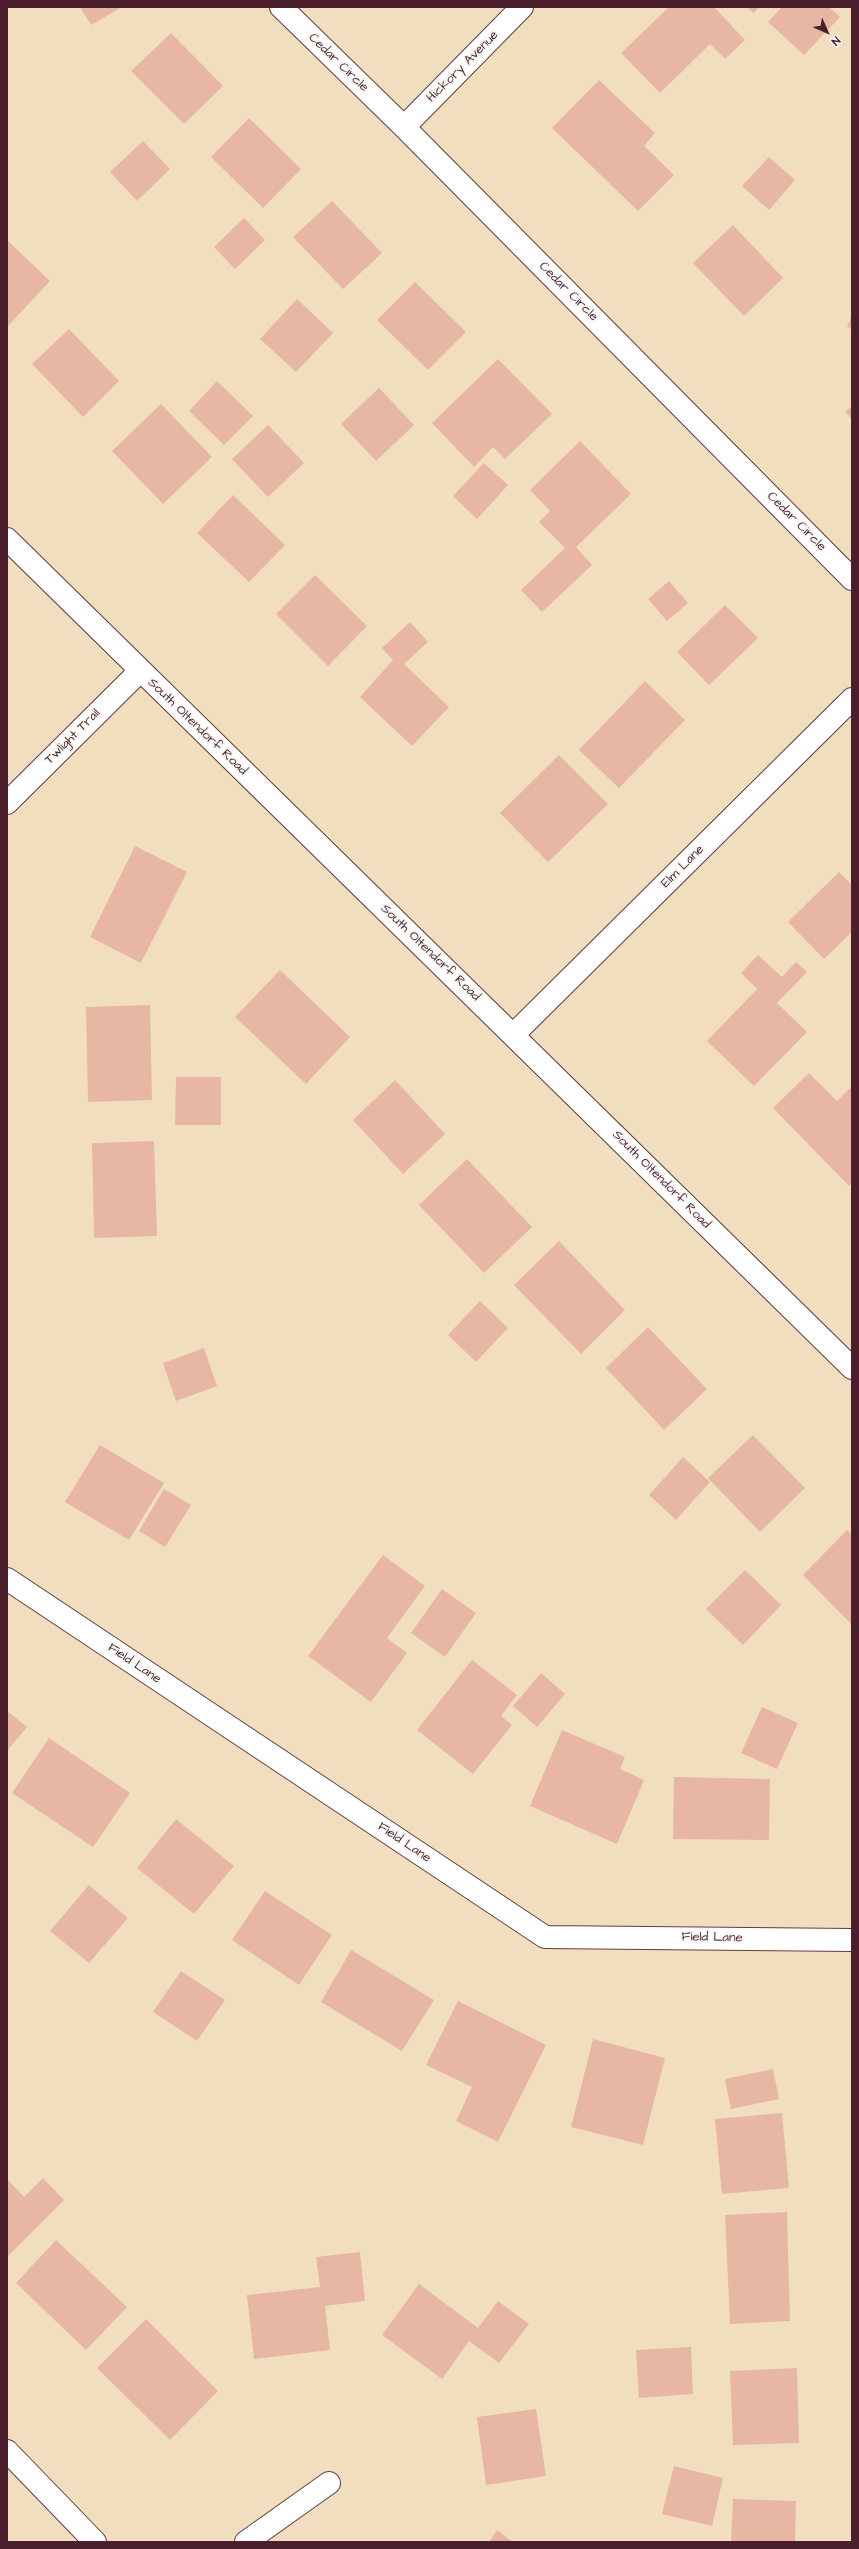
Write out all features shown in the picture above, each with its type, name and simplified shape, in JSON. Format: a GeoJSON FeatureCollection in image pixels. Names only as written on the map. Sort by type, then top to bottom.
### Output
{"type":"FeatureCollection","features":[{"type":"Feature","properties":{"kind":"street","name":"Cedar Circle"},"geometry":{"type":"LineString","coordinates":[[281,7],[404,127],[852,579]]}},
{"type":"Feature","properties":{"kind":"street","name":"Hickory Avenue"},"geometry":{"type":"LineString","coordinates":[[404,127],[522,7]]}},
{"type":"Feature","properties":{"kind":"street","name":"South Oltendorf Road"},"geometry":{"type":"LineString","coordinates":[[7,539],[852,1368]]}},
{"type":"Feature","properties":{"kind":"street","name":"Twlight Trail"},"geometry":{"type":"LineString","coordinates":[[7,803],[140,671]]}},
{"type":"Feature","properties":{"kind":"street","name":"Elm Lane"},"geometry":{"type":"LineString","coordinates":[[513,1034],[852,699]]}},
{"type":"Feature","properties":{"kind":"street","name":"Field Lane"},"geometry":{"type":"LineString","coordinates":[[7,1580],[544,1936],[852,1940]]}},
{"type":"Feature","properties":{"kind":"street"},"geometry":{"type":"LineString","coordinates":[[7,2451],[95,2542]]}},
{"type":"Feature","properties":{"kind":"street"},"geometry":{"type":"LineString","coordinates":[[246,2542],[329,2484]]}},
{"type":"Feature","properties":{"kind":"building"},"geometry":{"type":"Polygon","coordinates":[[[80,7],[122,7],[91,25],[80,7]]]}},
{"type":"Feature","properties":{"kind":"building"},"geometry":{"type":"Polygon","coordinates":[[[669,7],[714,7],[745,40],[725,59],[710,44],[660,93],[621,53],[669,7]]]}},
{"type":"Feature","properties":{"kind":"building"},"geometry":{"type":"Polygon","coordinates":[[[746,7],[759,7],[754,13],[746,7]]]}},
{"type":"Feature","properties":{"kind":"building"},"geometry":{"type":"Polygon","coordinates":[[[782,7],[829,7],[840,17],[804,55],[768,22],[782,7]]]}},
{"type":"Feature","properties":{"kind":"building"},"geometry":{"type":"Polygon","coordinates":[[[171,33],[223,86],[184,124],[131,71],[171,33]]]}},
{"type":"Feature","properties":{"kind":"building"},"geometry":{"type":"Polygon","coordinates":[[[599,80],[655,133],[644,146],[674,175],[638,211],[552,128],[599,80]]]}},
{"type":"Feature","properties":{"kind":"building"},"geometry":{"type":"Polygon","coordinates":[[[249,118],[301,169],[263,208],[211,157],[249,118]]]}},
{"type":"Feature","properties":{"kind":"building"},"geometry":{"type":"Polygon","coordinates":[[[143,141],[170,169],[137,201],[110,172],[143,141]]]}},
{"type":"Feature","properties":{"kind":"building"},"geometry":{"type":"Polygon","coordinates":[[[769,157],[795,180],[769,210],[742,186],[769,157]]]}},
{"type":"Feature","properties":{"kind":"building"},"geometry":{"type":"Polygon","coordinates":[[[332,201],[382,253],[343,289],[293,237],[332,201]]]}},
{"type":"Feature","properties":{"kind":"building"},"geometry":{"type":"Polygon","coordinates":[[[244,218],[265,240],[235,269],[214,247],[244,218]]]}},
{"type":"Feature","properties":{"kind":"building"},"geometry":{"type":"Polygon","coordinates":[[[733,225],[783,278],[744,316],[693,263],[733,225]]]}},
{"type":"Feature","properties":{"kind":"building"},"geometry":{"type":"Polygon","coordinates":[[[7,240],[50,281],[7,327],[7,240]]]}},
{"type":"Feature","properties":{"kind":"building"},"geometry":{"type":"Polygon","coordinates":[[[415,282],[466,332],[428,370],[377,320],[415,282]]]}},
{"type":"Feature","properties":{"kind":"building"},"geometry":{"type":"Polygon","coordinates":[[[297,299],[333,333],[296,372],[260,339],[297,299]]]}},
{"type":"Feature","properties":{"kind":"building"},"geometry":{"type":"Polygon","coordinates":[[[852,315],[852,329],[847,327],[852,315]]]}},
{"type":"Feature","properties":{"kind":"building"},"geometry":{"type":"Polygon","coordinates":[[[69,329],[119,381],[83,417],[32,364],[69,329]]]}},
{"type":"Feature","properties":{"kind":"building"},"geometry":{"type":"Polygon","coordinates":[[[498,359],[552,414],[505,459],[493,447],[474,467],[432,423],[498,359]]]}},
{"type":"Feature","properties":{"kind":"building"},"geometry":{"type":"Polygon","coordinates":[[[217,381],[253,416],[224,445],[189,411],[217,381]]]}},
{"type":"Feature","properties":{"kind":"building"},"geometry":{"type":"Polygon","coordinates":[[[379,388],[414,425],[376,461],[341,424],[379,388]]]}},
{"type":"Feature","properties":{"kind":"building"},"geometry":{"type":"Polygon","coordinates":[[[161,404],[212,457],[163,504],[112,451],[161,404]]]}},
{"type":"Feature","properties":{"kind":"building"},"geometry":{"type":"Polygon","coordinates":[[[852,406],[852,419],[845,412],[852,406]]]}},
{"type":"Feature","properties":{"kind":"building"},"geometry":{"type":"Polygon","coordinates":[[[268,425],[304,463],[268,497],[232,459],[268,425]]]}},
{"type":"Feature","properties":{"kind":"building"},"geometry":{"type":"Polygon","coordinates":[[[580,441],[631,494],[576,547],[592,565],[542,612],[521,590],[565,548],[539,522],[550,511],[530,490],[580,441]]]}},
{"type":"Feature","properties":{"kind":"building"},"geometry":{"type":"Polygon","coordinates":[[[484,463],[508,485],[477,519],[453,496],[484,463]]]}},
{"type":"Feature","properties":{"kind":"building"},"geometry":{"type":"Polygon","coordinates":[[[233,495],[285,545],[249,582],[197,533],[233,495]]]}},
{"type":"Feature","properties":{"kind":"building"},"geometry":{"type":"Polygon","coordinates":[[[315,575],[367,626],[328,666],[276,614],[315,575]]]}},
{"type":"Feature","properties":{"kind":"building"},"geometry":{"type":"Polygon","coordinates":[[[669,581],[688,603],[667,621],[648,599],[669,581]]]}},
{"type":"Feature","properties":{"kind":"building"},"geometry":{"type":"Polygon","coordinates":[[[725,605],[758,638],[709,685],[677,652],[725,605]]]}},
{"type":"Feature","properties":{"kind":"building"},"geometry":{"type":"Polygon","coordinates":[[[410,622],[428,642],[404,664],[449,707],[412,746],[360,697],[393,660],[382,648],[410,622]]]}},
{"type":"Feature","properties":{"kind":"building"},"geometry":{"type":"Polygon","coordinates":[[[645,681],[685,720],[619,788],[579,750],[645,681]]]}},
{"type":"Feature","properties":{"kind":"building"},"geometry":{"type":"Polygon","coordinates":[[[559,755],[608,804],[548,862],[500,813],[559,755]]]}},
{"type":"Feature","properties":{"kind":"building"},"geometry":{"type":"Polygon","coordinates":[[[135,846],[187,872],[141,963],[90,937],[135,846]]]}},
{"type":"Feature","properties":{"kind":"building"},"geometry":{"type":"Polygon","coordinates":[[[839,872],[852,885],[852,932],[824,959],[788,922],[839,872]]]}},
{"type":"Feature","properties":{"kind":"building"},"geometry":{"type":"Polygon","coordinates":[[[758,955],[782,977],[796,962],[807,972],[777,1003],[807,1032],[754,1086],[707,1041],[757,989],[741,973],[758,955]]]}},
{"type":"Feature","properties":{"kind":"building"},"geometry":{"type":"Polygon","coordinates":[[[280,970],[350,1037],[306,1084],[235,1017],[280,970]]]}},
{"type":"Feature","properties":{"kind":"building"},"geometry":{"type":"Polygon","coordinates":[[[150,1005],[152,1100],[88,1102],[86,1007],[150,1005]]]}},
{"type":"Feature","properties":{"kind":"building"},"geometry":{"type":"Polygon","coordinates":[[[809,1073],[837,1101],[850,1088],[852,1090],[852,1182],[849,1186],[773,1108],[809,1073]]]}},
{"type":"Feature","properties":{"kind":"building"},"geometry":{"type":"Polygon","coordinates":[[[176,1077],[221,1077],[221,1125],[175,1125],[176,1077]]]}},
{"type":"Feature","properties":{"kind":"building"},"geometry":{"type":"Polygon","coordinates":[[[395,1080],[445,1134],[403,1174],[353,1120],[395,1080]]]}},
{"type":"Feature","properties":{"kind":"building"},"geometry":{"type":"Polygon","coordinates":[[[154,1141],[157,1236],[94,1238],[92,1143],[154,1141]]]}},
{"type":"Feature","properties":{"kind":"building"},"geometry":{"type":"Polygon","coordinates":[[[467,1159],[532,1227],[484,1273],[419,1205],[467,1159]]]}},
{"type":"Feature","properties":{"kind":"building"},"geometry":{"type":"Polygon","coordinates":[[[559,1241],[625,1310],[581,1354],[514,1285],[559,1241]]]}},
{"type":"Feature","properties":{"kind":"building"},"geometry":{"type":"Polygon","coordinates":[[[480,1301],[508,1328],[476,1362],[448,1335],[480,1301]]]}},
{"type":"Feature","properties":{"kind":"building"},"geometry":{"type":"Polygon","coordinates":[[[648,1327],[707,1389],[664,1430],[606,1368],[648,1327]]]}},
{"type":"Feature","properties":{"kind":"building"},"geometry":{"type":"Polygon","coordinates":[[[204,1348],[217,1386],[176,1401],[163,1363],[204,1348]]]}},
{"type":"Feature","properties":{"kind":"building"},"geometry":{"type":"Polygon","coordinates":[[[753,1435],[805,1488],[760,1532],[708,1478],[753,1435]]]}},
{"type":"Feature","properties":{"kind":"building"},"geometry":{"type":"Polygon","coordinates":[[[100,1445],[164,1483],[129,1540],[65,1502],[100,1445]]]}},
{"type":"Feature","properties":{"kind":"building"},"geometry":{"type":"Polygon","coordinates":[[[683,1457],[710,1482],[676,1520],[649,1495],[683,1457]]]}},
{"type":"Feature","properties":{"kind":"building"},"geometry":{"type":"Polygon","coordinates":[[[164,1489],[191,1505],[165,1547],[139,1531],[164,1489]]]}},
{"type":"Feature","properties":{"kind":"building"},"geometry":{"type":"Polygon","coordinates":[[[847,1530],[852,1535],[852,1625],[803,1575],[847,1530]]]}},
{"type":"Feature","properties":{"kind":"building"},"geometry":{"type":"Polygon","coordinates":[[[383,1555],[425,1586],[387,1638],[407,1653],[371,1702],[308,1656],[383,1555]]]}},
{"type":"Feature","properties":{"kind":"building"},"geometry":{"type":"Polygon","coordinates":[[[745,1570],[781,1605],[743,1645],[706,1609],[745,1570]]]}},
{"type":"Feature","properties":{"kind":"building"},"geometry":{"type":"Polygon","coordinates":[[[442,1589],[476,1613],[445,1657],[411,1633],[442,1589]]]}},
{"type":"Feature","properties":{"kind":"building"},"geometry":{"type":"Polygon","coordinates":[[[472,1660],[517,1695],[501,1716],[512,1725],[473,1774],[417,1730],[472,1660]]]}},
{"type":"Feature","properties":{"kind":"building"},"geometry":{"type":"Polygon","coordinates":[[[541,1673],[565,1694],[537,1727],[513,1706],[541,1673]]]}},
{"type":"Feature","properties":{"kind":"building"},"geometry":{"type":"Polygon","coordinates":[[[762,1707],[798,1723],[777,1769],[741,1753],[762,1707]]]}},
{"type":"Feature","properties":{"kind":"building"},"geometry":{"type":"Polygon","coordinates":[[[7,1711],[27,1727],[7,1751],[7,1711]]]}},
{"type":"Feature","properties":{"kind":"building"},"geometry":{"type":"Polygon","coordinates":[[[562,1730],[625,1757],[620,1769],[644,1780],[617,1844],[530,1806],[562,1730]]]}},
{"type":"Feature","properties":{"kind":"building"},"geometry":{"type":"Polygon","coordinates":[[[49,1738],[130,1793],[93,1847],[12,1793],[49,1738]]]}},
{"type":"Feature","properties":{"kind":"building"},"geometry":{"type":"Polygon","coordinates":[[[674,1777],[770,1779],[769,1840],[673,1839],[674,1777]]]}},
{"type":"Feature","properties":{"kind":"building"},"geometry":{"type":"Polygon","coordinates":[[[176,1819],[234,1866],[194,1914],[137,1868],[176,1819]]]}},
{"type":"Feature","properties":{"kind":"building"},"geometry":{"type":"Polygon","coordinates":[[[89,1885],[128,1918],[89,1963],[50,1931],[89,1885]]]}},
{"type":"Feature","properties":{"kind":"building"},"geometry":{"type":"Polygon","coordinates":[[[265,1891],[332,1935],[299,1985],[232,1940],[265,1891]]]}},
{"type":"Feature","properties":{"kind":"building"},"geometry":{"type":"Polygon","coordinates":[[[351,1950],[434,2000],[402,2051],[321,2002],[351,1950]]]}},
{"type":"Feature","properties":{"kind":"building"},"geometry":{"type":"Polygon","coordinates":[[[181,1971],[225,2000],[197,2041],[153,2012],[181,1971]]]}},
{"type":"Feature","properties":{"kind":"building"},"geometry":{"type":"Polygon","coordinates":[[[458,2001],[546,2045],[498,2142],[456,2121],[472,2087],[426,2065],[458,2001]]]}},
{"type":"Feature","properties":{"kind":"building"},"geometry":{"type":"Polygon","coordinates":[[[593,2039],[665,2058],[643,2145],[571,2127],[593,2039]]]}},
{"type":"Feature","properties":{"kind":"building"},"geometry":{"type":"Polygon","coordinates":[[[773,2069],[779,2099],[731,2109],[725,2079],[773,2069]]]}},
{"type":"Feature","properties":{"kind":"building"},"geometry":{"type":"Polygon","coordinates":[[[782,2113],[789,2188],[722,2194],[715,2119],[782,2113]]]}},
{"type":"Feature","properties":{"kind":"building"},"geometry":{"type":"Polygon","coordinates":[[[43,2178],[64,2200],[7,2257],[7,2179],[24,2197],[43,2178]]]}},
{"type":"Feature","properties":{"kind":"building"},"geometry":{"type":"Polygon","coordinates":[[[787,2212],[790,2321],[730,2324],[725,2215],[787,2212]]]}},
{"type":"Feature","properties":{"kind":"building"},"geometry":{"type":"Polygon","coordinates":[[[56,2240],[127,2307],[86,2350],[16,2283],[56,2240]]]}},
{"type":"Feature","properties":{"kind":"building"},"geometry":{"type":"Polygon","coordinates":[[[360,2252],[365,2301],[325,2306],[330,2350],[254,2359],[247,2295],[320,2287],[316,2257],[360,2252]]]}},
{"type":"Feature","properties":{"kind":"building"},"geometry":{"type":"Polygon","coordinates":[[[419,2284],[478,2328],[498,2301],[529,2324],[499,2363],[469,2341],[442,2379],[382,2335],[419,2284]]]}},
{"type":"Feature","properties":{"kind":"building"},"geometry":{"type":"Polygon","coordinates":[[[146,2319],[218,2391],[170,2440],[97,2368],[146,2319]]]}},
{"type":"Feature","properties":{"kind":"building"},"geometry":{"type":"Polygon","coordinates":[[[691,2347],[693,2394],[639,2398],[636,2350],[691,2347]]]}},
{"type":"Feature","properties":{"kind":"building"},"geometry":{"type":"Polygon","coordinates":[[[797,2368],[799,2443],[733,2445],[730,2371],[797,2368]]]}},
{"type":"Feature","properties":{"kind":"building"},"geometry":{"type":"Polygon","coordinates":[[[536,2409],[546,2476],[486,2485],[477,2417],[536,2409]]]}},
{"type":"Feature","properties":{"kind":"building"},"geometry":{"type":"Polygon","coordinates":[[[674,2466],[723,2478],[712,2526],[662,2514],[674,2466]]]}},
{"type":"Feature","properties":{"kind":"building"},"geometry":{"type":"Polygon","coordinates":[[[733,2499],[796,2501],[795,2542],[731,2542],[733,2499]]]}},
{"type":"Feature","properties":{"kind":"building"},"geometry":{"type":"Polygon","coordinates":[[[497,2530],[513,2542],[489,2542],[497,2530]]]}}]}
